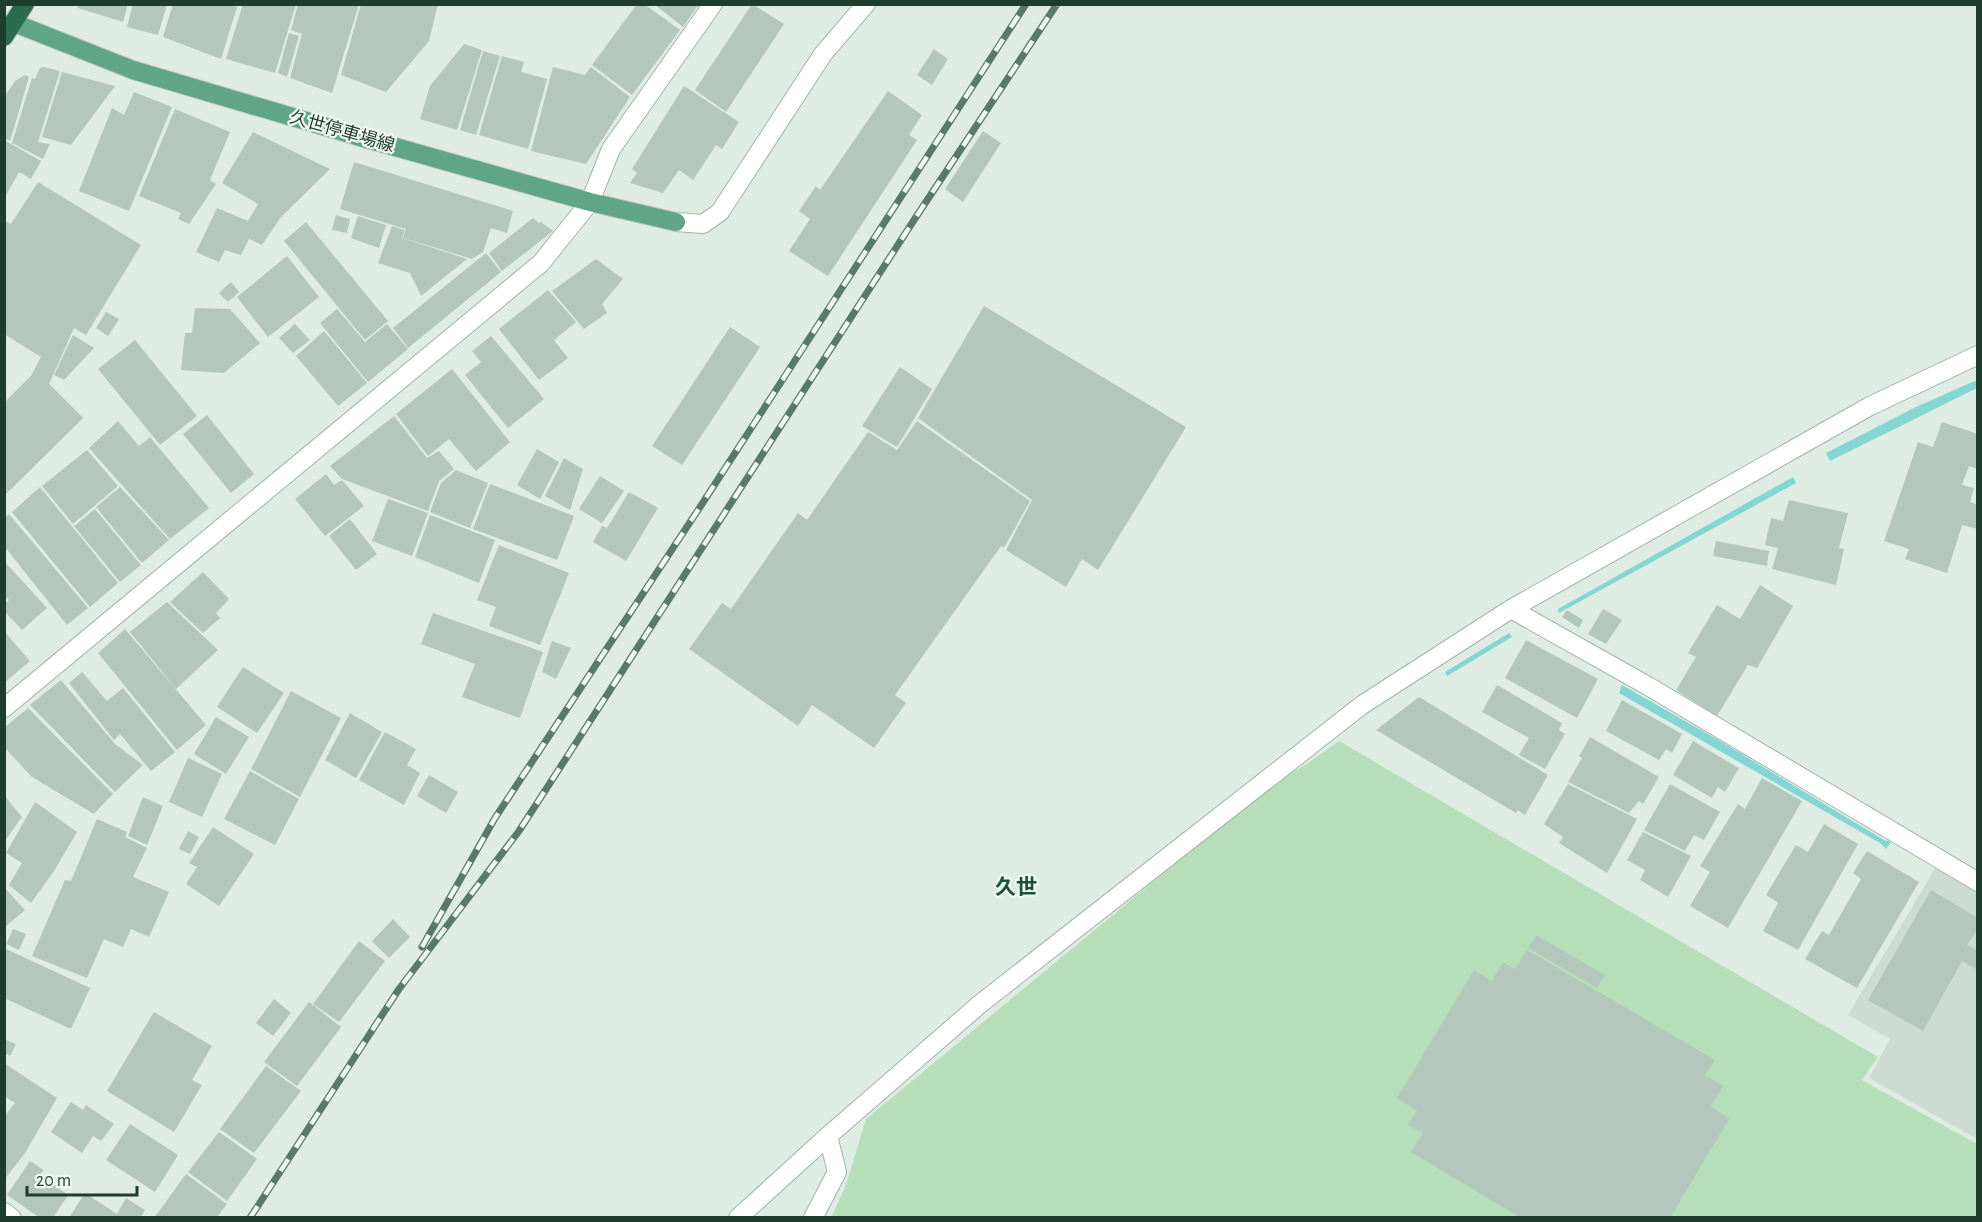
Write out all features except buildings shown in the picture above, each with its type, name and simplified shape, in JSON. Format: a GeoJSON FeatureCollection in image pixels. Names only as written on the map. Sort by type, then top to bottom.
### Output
{"type":"FeatureCollection","features":[{"type":"Feature","properties":{"kind":"highway"},"geometry":{"type":"LineString","coordinates":[[8,26],[25,4]]}},
{"type":"Feature","properties":{"kind":"main road","name":"久世停車場線"},"geometry":{"type":"LineString","coordinates":[[8,26],[133,70],[367,140],[590,202],[676,222]]}},
{"type":"Feature","properties":{"kind":"street"},"geometry":{"type":"LineString","coordinates":[[4,708],[541,263],[590,202],[611,149],[713,4]]}},
{"type":"Feature","properties":{"kind":"street"},"geometry":{"type":"LineString","coordinates":[[676,222],[703,224],[720,212],[823,54],[866,4]]}},
{"type":"Feature","properties":{"kind":"street"},"geometry":{"type":"LineString","coordinates":[[738,1218],[828,1136],[980,1004],[1362,705],[1511,609],[1870,406],[1977,355]]}},
{"type":"Feature","properties":{"kind":"street"},"geometry":{"type":"LineString","coordinates":[[1511,609],[1648,686],[1977,882]]}},
{"type":"Feature","properties":{"kind":"street"},"geometry":{"type":"LineString","coordinates":[[813,1218],[837,1172],[828,1136]]}},
{"type":"Feature","properties":{"kind":"street"},"geometry":{"type":"LineString","coordinates":[[4,1212],[12,1218]]}},
{"type":"Feature","properties":{"kind":"shaded area"},"geometry":{"type":"Polygon","coordinates":[[[1937,865],[1977,890],[1977,1139],[1869,1078],[1890,1039],[1848,1015],[1937,865]]]}},
{"type":"Feature","properties":{"kind":"green space"},"geometry":{"type":"Polygon","coordinates":[[[1339,741],[1878,1057],[1862,1080],[1977,1144],[1977,1217],[831,1218],[846,1185],[866,1119],[1264,790],[1339,741]]]}},
{"type":"Feature","properties":{"kind":"water"},"geometry":{"type":"Polygon","coordinates":[[[1977,380],[1977,388],[1830,461],[1826,453],[1916,407],[1977,380]]]}},
{"type":"Feature","properties":{"kind":"water"},"geometry":{"type":"Polygon","coordinates":[[[1793,477],[1796,483],[1559,613],[1558,609],[1793,477]]]}},
{"type":"Feature","properties":{"kind":"water"},"geometry":{"type":"Polygon","coordinates":[[[1509,633],[1512,637],[1447,676],[1445,672],[1509,633]]]}},
{"type":"Feature","properties":{"kind":"water"},"geometry":{"type":"Polygon","coordinates":[[[1622,685],[1884,840],[1891,842],[1886,849],[1880,843],[1619,693],[1622,685]]]}},
{"type":"Feature","properties":{"kind":"railway"},"geometry":{"type":"LineString","coordinates":[[422,947],[495,818],[702,504],[1026,4]]}},
{"type":"Feature","properties":{"kind":"railway"},"geometry":{"type":"LineString","coordinates":[[250,1218],[399,989],[519,831],[914,220],[1057,4]]}},
{"type":"Feature","properties":{"kind":"district","name":"久世"},"geometry":{"type":"Point","coordinates":[1016,887]}}]}
